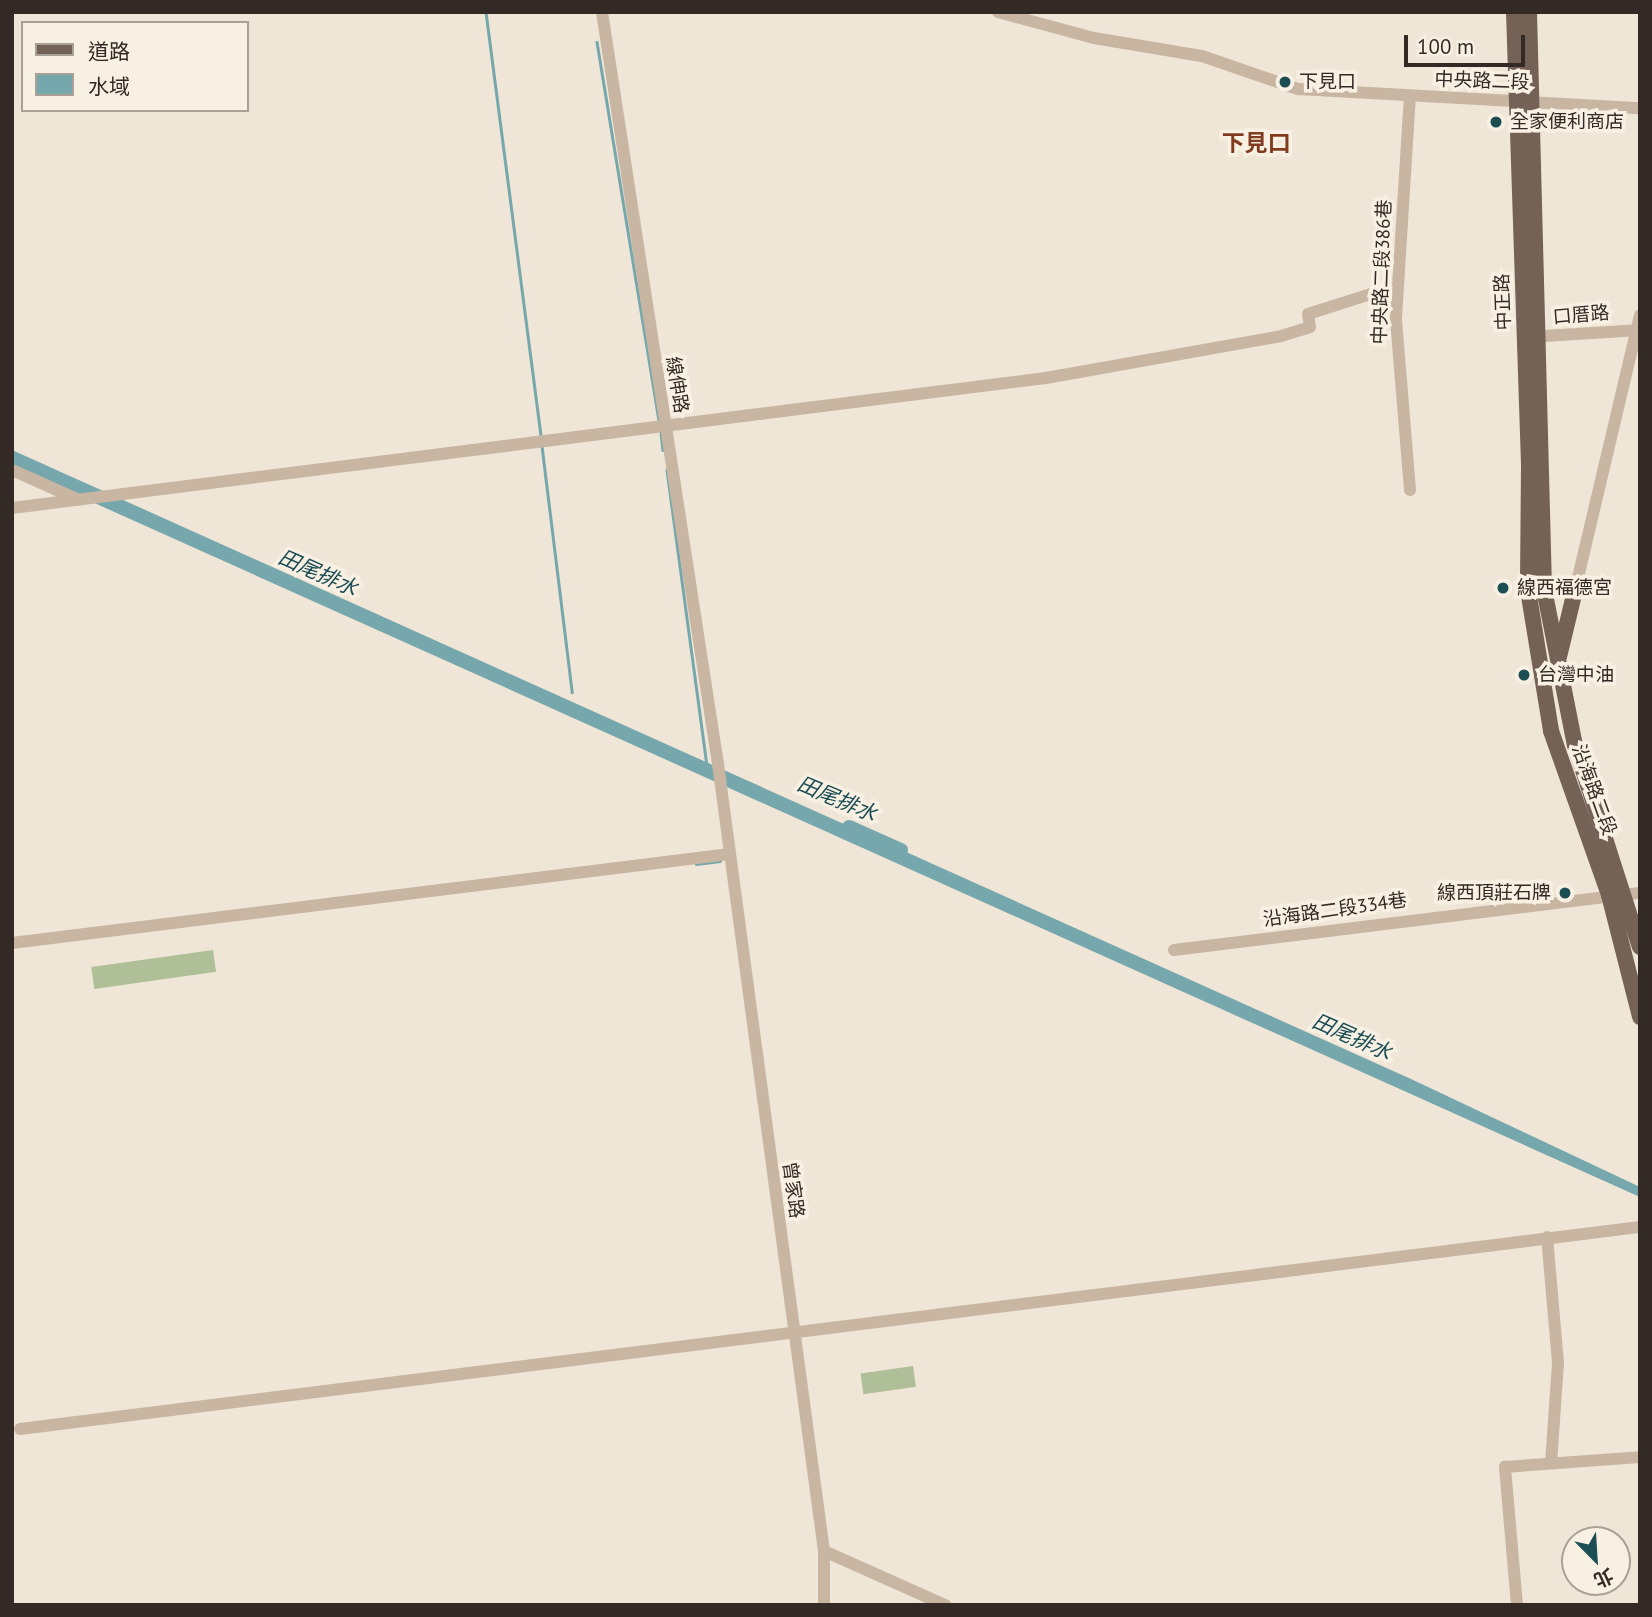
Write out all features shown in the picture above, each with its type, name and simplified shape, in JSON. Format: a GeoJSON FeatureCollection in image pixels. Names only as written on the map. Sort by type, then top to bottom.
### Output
{"type":"FeatureCollection","features":[{"type":"Feature","properties":{"kind":"main road","name":"中正路"},"geometry":{"type":"LineString","coordinates":[[1514,12],[1525,101]]}},
{"type":"Feature","properties":{"kind":"main road","name":"中正路"},"geometry":{"type":"LineString","coordinates":[[1529,12],[1525,101],[1536,589]]}},
{"type":"Feature","properties":{"kind":"main road"},"geometry":{"type":"LineString","coordinates":[[1557,669],[1576,586]]}},
{"type":"Feature","properties":{"kind":"main road","name":"沿海路二段"},"geometry":{"type":"LineString","coordinates":[[1536,589],[1576,745],[1640,947]]}},
{"type":"Feature","properties":{"kind":"main road","name":"沿海路二段"},"geometry":{"type":"LineString","coordinates":[[1536,589],[1551,731],[1625,894],[1640,1017]]}},
{"type":"Feature","properties":{"kind":"street","name":"線伸路"},"geometry":{"type":"LineString","coordinates":[[602,12],[719,781]]}},
{"type":"Feature","properties":{"kind":"street","name":"中央路二段"},"geometry":{"type":"LineString","coordinates":[[998,12],[1094,38],[1202,56],[1298,89],[1410,98],[1640,108]]}},
{"type":"Feature","properties":{"kind":"street","name":"中央路二段386巷"},"geometry":{"type":"LineString","coordinates":[[1410,98],[1396,318],[1410,490]]}},
{"type":"Feature","properties":{"kind":"street"},"geometry":{"type":"LineString","coordinates":[[12,508],[665,430],[1201,353],[1310,327],[1308,314],[1377,292]]}},
{"type":"Feature","properties":{"kind":"street"},"geometry":{"type":"LineString","coordinates":[[1536,589],[1576,586],[1640,315]]}},
{"type":"Feature","properties":{"kind":"street","name":"口厝路"},"geometry":{"type":"LineString","coordinates":[[1531,338],[1638,330]]}},
{"type":"Feature","properties":{"kind":"street"},"geometry":{"type":"LineString","coordinates":[[12,470],[80,500]]}},
{"type":"Feature","properties":{"kind":"street","name":"曾家路"},"geometry":{"type":"LineString","coordinates":[[719,781],[824,1548],[824,1605]]}},
{"type":"Feature","properties":{"kind":"street"},"geometry":{"type":"LineString","coordinates":[[12,943],[730,853]]}},
{"type":"Feature","properties":{"kind":"street","name":"沿海路二段334巷"},"geometry":{"type":"LineString","coordinates":[[1174,950],[1625,894]]}},
{"type":"Feature","properties":{"kind":"street"},"geometry":{"type":"LineString","coordinates":[[20,1429],[1640,1227]]}},
{"type":"Feature","properties":{"kind":"street"},"geometry":{"type":"LineString","coordinates":[[1547,1237],[1558,1363],[1551,1462]]}},
{"type":"Feature","properties":{"kind":"street"},"geometry":{"type":"LineString","coordinates":[[1517,1605],[1505,1467],[1640,1458]]}},
{"type":"Feature","properties":{"kind":"street"},"geometry":{"type":"LineString","coordinates":[[824,1548],[945,1605]]}},
{"type":"Feature","properties":{"kind":"green space"},"geometry":{"type":"Polygon","coordinates":[[[213,950],[216,972],[94,989],[91,967],[213,950]]]}},
{"type":"Feature","properties":{"kind":"green space"},"geometry":{"type":"Polygon","coordinates":[[[913,1366],[916,1387],[863,1394],[861,1373],[913,1366]]]}},
{"type":"Feature","properties":{"kind":"water"},"geometry":{"type":"Polygon","coordinates":[[[12,450],[1411,1079],[1640,1187],[1640,1197],[12,466],[12,450]]]}},
{"type":"Feature","properties":{"kind":"waterway"},"geometry":{"type":"LineString","coordinates":[[486,12],[541,436]]}},
{"type":"Feature","properties":{"kind":"waterway"},"geometry":{"type":"LineString","coordinates":[[597,42],[659,422]]}},
{"type":"Feature","properties":{"kind":"waterway"},"geometry":{"type":"LineString","coordinates":[[661,432],[663,450]]}},
{"type":"Feature","properties":{"kind":"waterway"},"geometry":{"type":"LineString","coordinates":[[542,446],[572,692]]}},
{"type":"Feature","properties":{"kind":"waterway"},"geometry":{"type":"LineString","coordinates":[[667,470],[707,765]]}},
{"type":"Feature","properties":{"kind":"waterway","name":"田尾排水"},"geometry":{"type":"LineString","coordinates":[[849,827],[901,850]]}},
{"type":"Feature","properties":{"kind":"waterway"},"geometry":{"type":"LineString","coordinates":[[696,864],[720,861]]}},
{"type":"Feature","properties":{"kind":"place","name":"下見口"},"geometry":{"type":"Point","coordinates":[1285,82]}},
{"type":"Feature","properties":{"kind":"place","name":"全家便利商店"},"geometry":{"type":"Point","coordinates":[1496,122]}},
{"type":"Feature","properties":{"kind":"place","name":"線西福德宮"},"geometry":{"type":"Point","coordinates":[1503,588]}},
{"type":"Feature","properties":{"kind":"place","name":"台灣中油"},"geometry":{"type":"Point","coordinates":[1524,675]}},
{"type":"Feature","properties":{"kind":"place","name":"線西頂莊石牌"},"geometry":{"type":"Point","coordinates":[1565,893]}},
{"type":"Feature","properties":{"kind":"district","name":"下見口"},"geometry":{"type":"Point","coordinates":[1256,143]}}]}
